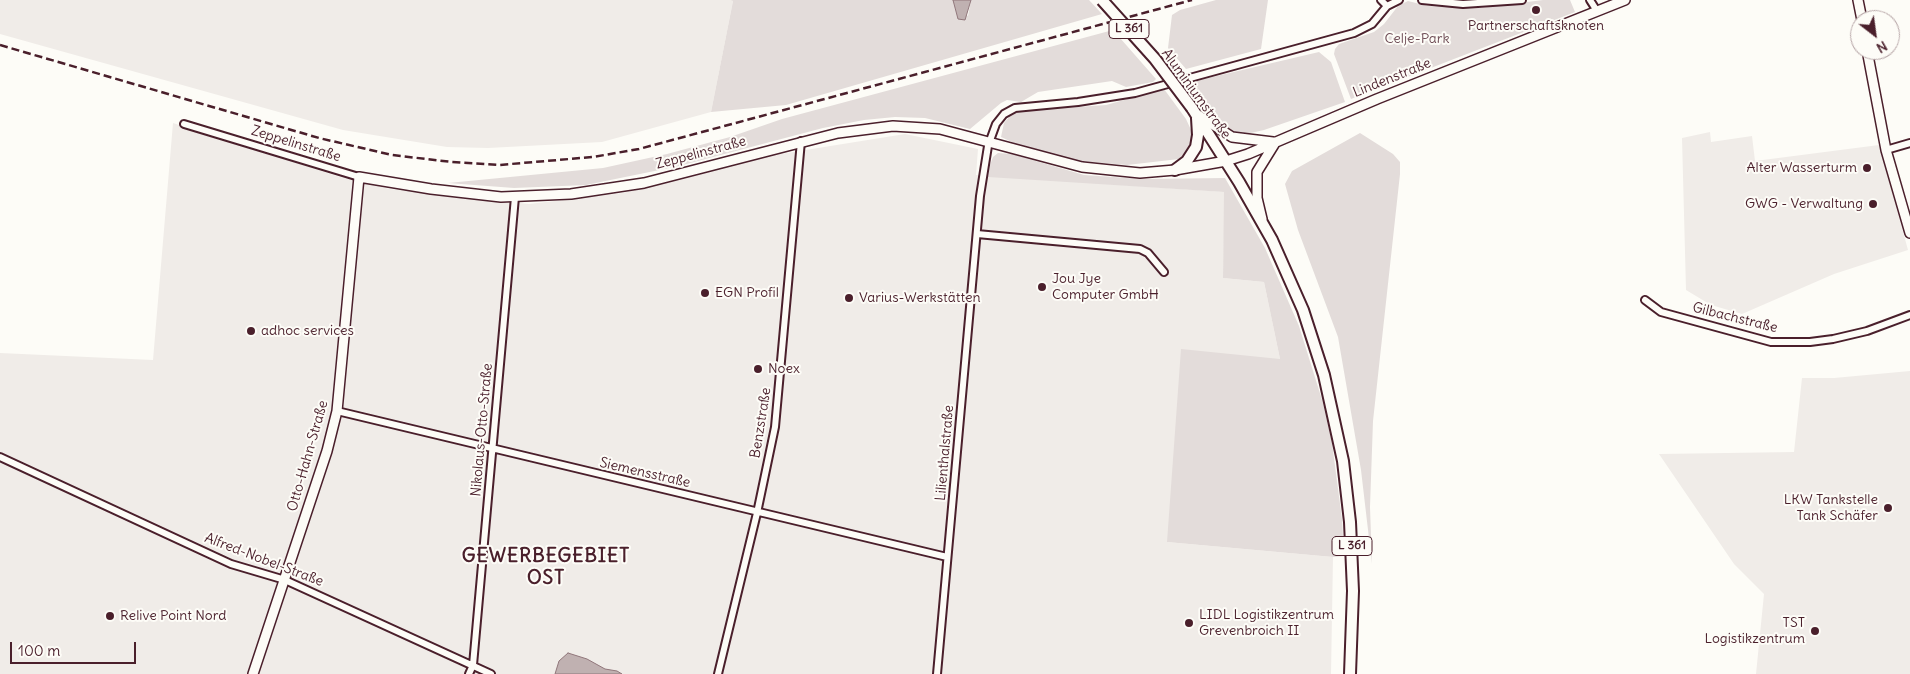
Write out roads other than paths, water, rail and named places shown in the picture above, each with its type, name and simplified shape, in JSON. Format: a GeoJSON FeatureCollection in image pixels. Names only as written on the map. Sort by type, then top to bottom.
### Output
{"type":"FeatureCollection","features":[{"type":"Feature","properties":{"kind":"main road","name":"Aluminiumstraße"},"geometry":{"type":"LineString","coordinates":[[1102,0],[1155,59],[1194,111],[1226,161]]}},
{"type":"Feature","properties":{"kind":"main road"},"geometry":{"type":"LineString","coordinates":[[1175,170],[1190,157],[1197,144],[1194,111]]}},
{"type":"Feature","properties":{"kind":"main road","name":"L 361"},"geometry":{"type":"LineString","coordinates":[[1226,161],[1263,223],[1303,310],[1321,365],[1335,419],[1345,477],[1351,542],[1352,621],[1350,674]]}},
{"type":"Feature","properties":{"kind":"street"},"geometry":{"type":"LineString","coordinates":[[1381,0],[1388,6],[1399,0]]}},
{"type":"Feature","properties":{"kind":"street"},"geometry":{"type":"LineString","coordinates":[[1422,0],[1451,4],[1522,0]]}},
{"type":"Feature","properties":{"kind":"street"},"geometry":{"type":"LineString","coordinates":[[1590,0],[1597,12]]}},
{"type":"Feature","properties":{"kind":"street","name":"Lindenstraße"},"geometry":{"type":"LineString","coordinates":[[1226,161],[1275,143],[1377,99],[1625,0]]}},
{"type":"Feature","properties":{"kind":"street","name":"Lilienthalstraße"},"geometry":{"type":"LineString","coordinates":[[937,674],[984,165],[989,141],[1000,119],[1015,108],[1087,101],[1135,93],[1328,41],[1368,28],[1388,6]]}},
{"type":"Feature","properties":{"kind":"street"},"geometry":{"type":"LineString","coordinates":[[1869,60],[1886,150],[1908,218],[1910,233]]}},
{"type":"Feature","properties":{"kind":"street"},"geometry":{"type":"LineString","coordinates":[[1194,111],[1232,137],[1275,143],[1257,172],[1257,198],[1263,223]]}},
{"type":"Feature","properties":{"kind":"street","name":"Zeppelinstraße"},"geometry":{"type":"LineString","coordinates":[[184,124],[359,178],[449,192],[515,197],[571,194],[625,187],[801,141],[862,129],[904,126],[940,129],[989,141],[1043,159],[1082,168],[1140,173],[1175,170],[1226,161]]}},
{"type":"Feature","properties":{"kind":"street","name":"Benzstraße"},"geometry":{"type":"LineString","coordinates":[[718,674],[773,440],[801,141]]}},
{"type":"Feature","properties":{"kind":"street"},"geometry":{"type":"LineString","coordinates":[[1886,150],[1910,143]]}},
{"type":"Feature","properties":{"kind":"street","name":"Otto-Hahn-Straße"},"geometry":{"type":"LineString","coordinates":[[253,674],[286,580],[337,411],[359,178]]}},
{"type":"Feature","properties":{"kind":"street","name":"Nikolaus-Otto-Straße"},"geometry":{"type":"LineString","coordinates":[[469,674],[473,665],[515,197]]}},
{"type":"Feature","properties":{"kind":"street"},"geometry":{"type":"LineString","coordinates":[[977,234],[1140,249],[1148,253],[1164,272]]}},
{"type":"Feature","properties":{"kind":"street","name":"Gilbachstraße"},"geometry":{"type":"LineString","coordinates":[[1645,300],[1661,312],[1771,342],[1833,339],[1867,331],[1910,315]]}},
{"type":"Feature","properties":{"kind":"street","name":"Siemensstraße"},"geometry":{"type":"LineString","coordinates":[[337,411],[493,450],[947,557]]}},
{"type":"Feature","properties":{"kind":"street","name":"Alfred-Nobel-Straße"},"geometry":{"type":"LineString","coordinates":[[0,458],[231,564],[286,580],[491,674]]}},
{"type":"Feature","properties":{"kind":"railway"},"geometry":{"type":"LineString","coordinates":[[0,45],[319,138],[392,155],[499,165],[593,157],[639,149],[1192,0]]}},
{"type":"Feature","properties":{"kind":"place","name":"Partnerschaftsknoten"},"geometry":{"type":"Point","coordinates":[1536,10]}},
{"type":"Feature","properties":{"kind":"place","name":"Alter Wasserturm"},"geometry":{"type":"Point","coordinates":[1867,168]}},
{"type":"Feature","properties":{"kind":"place","name":"GWG - Verwaltung"},"geometry":{"type":"Point","coordinates":[1873,204]}},
{"type":"Feature","properties":{"kind":"place","name":"Jou Jye Computer GmbH"},"geometry":{"type":"Point","coordinates":[1042,287]}},
{"type":"Feature","properties":{"kind":"place","name":"EGN Profil"},"geometry":{"type":"Point","coordinates":[705,293]}},
{"type":"Feature","properties":{"kind":"place","name":"Varius-Werkstätten"},"geometry":{"type":"Point","coordinates":[849,298]}},
{"type":"Feature","properties":{"kind":"place","name":"adhoc services"},"geometry":{"type":"Point","coordinates":[251,331]}},
{"type":"Feature","properties":{"kind":"place","name":"Noex"},"geometry":{"type":"Point","coordinates":[758,369]}},
{"type":"Feature","properties":{"kind":"place","name":"LKW Tankstelle Tank Schäfer"},"geometry":{"type":"Point","coordinates":[1888,508]}},
{"type":"Feature","properties":{"kind":"place","name":"Relive Point Nord"},"geometry":{"type":"Point","coordinates":[110,616]}},
{"type":"Feature","properties":{"kind":"place","name":"LIDL Logistikzentrum Grevenbroich II"},"geometry":{"type":"Point","coordinates":[1189,623]}},
{"type":"Feature","properties":{"kind":"place","name":"TST Logistikzentrum"},"geometry":{"type":"Point","coordinates":[1815,631]}},
{"type":"Feature","properties":{"kind":"district","name":"GEWERBEGEBIET OST"},"geometry":{"type":"Point","coordinates":[546,568]}},
{"type":"Feature","properties":{"kind":"park label","name":"Celje-Park"},"geometry":{"type":"Point","coordinates":[1417,39]}}]}
